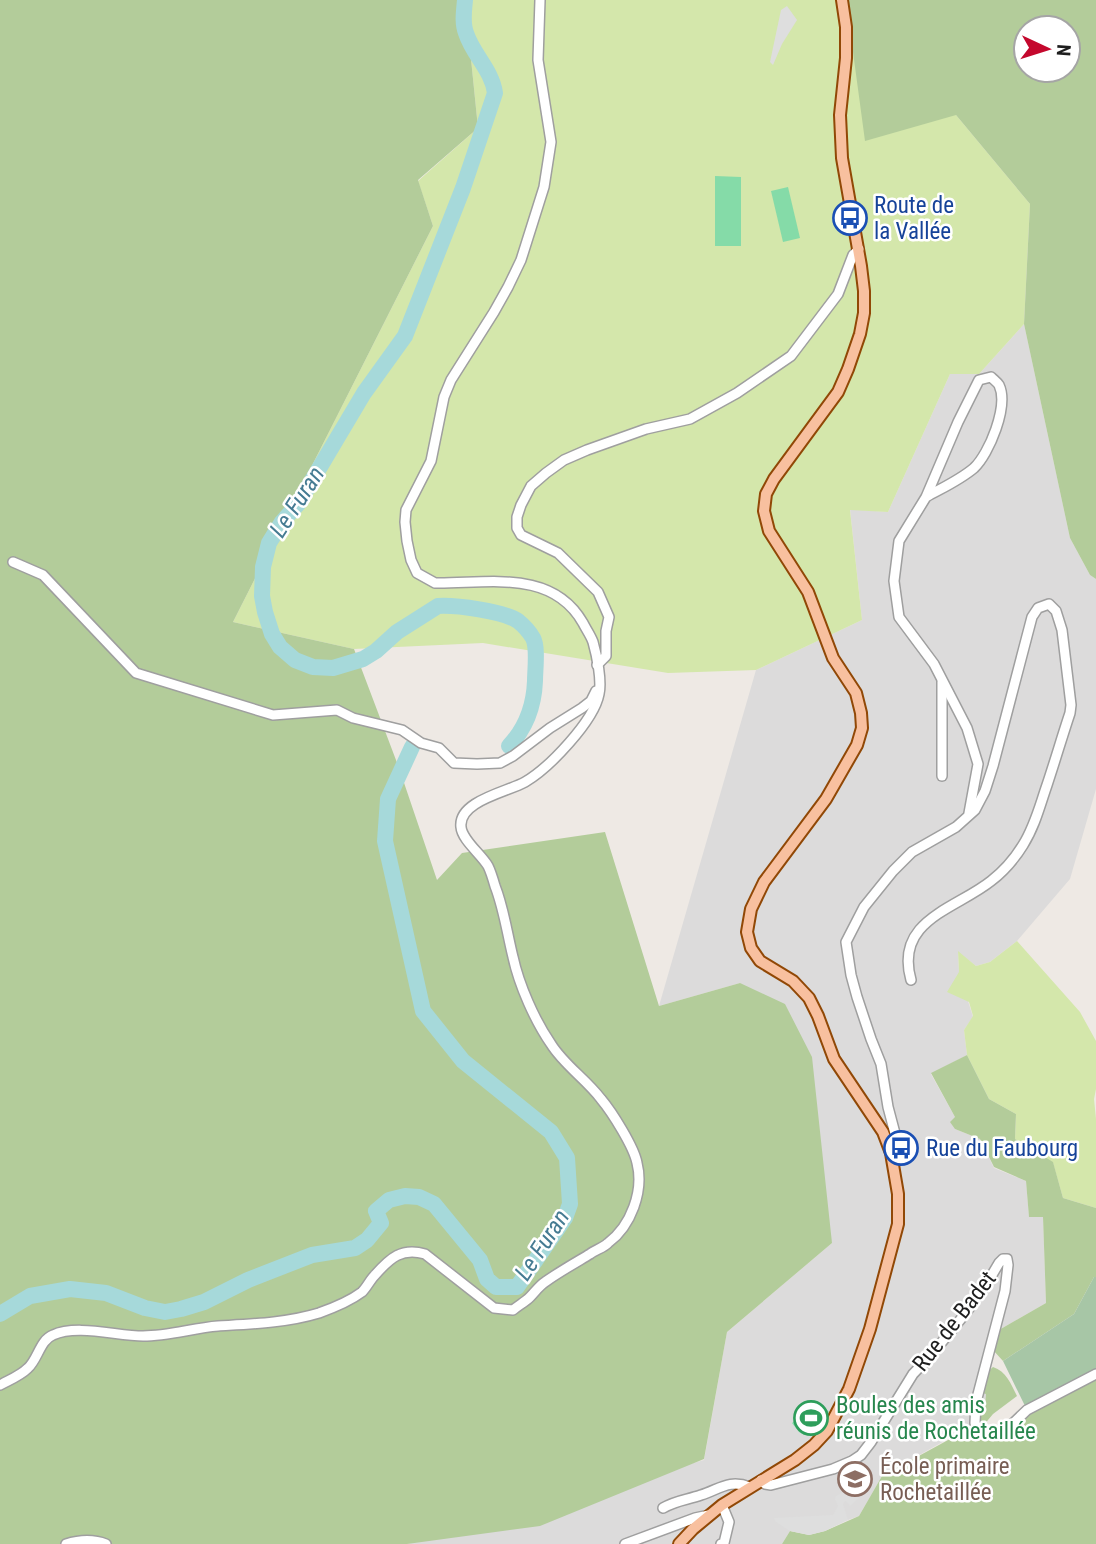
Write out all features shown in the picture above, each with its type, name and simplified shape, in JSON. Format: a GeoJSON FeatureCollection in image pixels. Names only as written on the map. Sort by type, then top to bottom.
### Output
{"type":"FeatureCollection","features":[{"type":"Feature","properties":{"kind":"main road"},"geometry":{"type":"LineString","coordinates":[[679,1544],[722,1505],[795,1460],[827,1431],[849,1389],[870,1329],[898,1224],[898,1194],[891,1153],[883,1132],[834,1059],[809,998],[793,981],[760,961],[751,948],[747,932],[751,909],[764,882],[826,799],[857,745],[862,727],[856,693],[833,658],[808,592],[769,531],[764,511],[766,494],[774,478],[838,392],[860,334],[864,313],[859,249],[842,158],[840,115],[846,58],[846,27],[842,0]]}},
{"type":"Feature","properties":{"kind":"street"},"geometry":{"type":"LineString","coordinates":[[0,1385],[29,1368],[47,1339],[54,1334],[75,1330],[120,1335],[166,1335],[215,1326],[257,1324],[316,1314],[361,1292],[391,1258],[402,1252],[425,1254],[494,1308],[513,1310],[542,1283],[608,1244],[628,1221],[638,1193],[637,1160],[601,1099],[551,1045],[541,1028],[519,979],[500,901],[488,865],[461,830],[461,819],[466,810],[526,781],[558,756],[581,727],[597,703],[600,684],[592,640],[579,617],[564,600],[540,587],[515,582],[435,583],[417,573],[411,560],[405,522],[406,510],[431,461],[444,397],[451,380],[508,287],[525,248],[544,187],[551,142],[538,60],[540,0]]}},
{"type":"Feature","properties":{"kind":"street"},"geometry":{"type":"LineString","coordinates":[[597,665],[606,656],[609,617],[598,592],[558,553],[521,536],[517,528],[517,517],[531,486],[564,460],[636,432],[690,419],[737,393],[791,356],[838,294],[853,255],[859,249]]}},
{"type":"Feature","properties":{"kind":"street"},"geometry":{"type":"LineString","coordinates":[[926,498],[976,466],[989,448],[999,422],[1002,403],[999,385],[991,377],[979,380],[926,498],[899,541],[894,581],[899,617],[934,664],[967,728],[978,764],[968,818]]}},
{"type":"Feature","properties":{"kind":"street"},"geometry":{"type":"LineString","coordinates":[[13,562],[43,575],[136,673],[273,715],[337,710],[353,718],[402,730],[417,741],[439,748],[454,763],[500,763],[513,756],[591,701],[600,684]]}},
{"type":"Feature","properties":{"kind":"street"},"geometry":{"type":"LineString","coordinates":[[891,1153],[897,1141],[881,1064],[851,975],[846,942],[864,907],[893,871],[912,852],[957,827],[975,810],[993,766],[1032,617],[1038,608],[1049,604],[1056,611],[1062,630],[1071,705],[1033,827],[1010,862],[991,881],[927,922],[908,952],[907,966],[911,980]]}},
{"type":"Feature","properties":{"kind":"street"},"geometry":{"type":"LineString","coordinates":[[942,680],[942,776]]}},
{"type":"Feature","properties":{"kind":"street","name":"Rue de Badet"},"geometry":{"type":"LineString","coordinates":[[761,1480],[771,1485],[805,1477],[833,1469],[861,1455],[913,1374],[965,1314],[1003,1259],[1007,1259],[1008,1265],[1005,1291],[976,1402],[975,1423],[979,1431],[993,1435],[1004,1432],[1027,1410],[1096,1374]]}},
{"type":"Feature","properties":{"kind":"street"},"geometry":{"type":"LineString","coordinates":[[663,1508],[676,1501],[701,1496],[724,1485],[741,1483],[750,1487]]}},
{"type":"Feature","properties":{"kind":"street"},"geometry":{"type":"LineString","coordinates":[[722,1505],[729,1522],[723,1543]]}},
{"type":"Feature","properties":{"kind":"street"},"geometry":{"type":"LineString","coordinates":[[625,1544],[710,1515]]}},
{"type":"Feature","properties":{"kind":"street"},"geometry":{"type":"LineString","coordinates":[[66,1544],[97,1541],[106,1544]]}},
{"type":"Feature","properties":{"kind":"shaded area"},"geometry":{"type":"Polygon","coordinates":[[[787,6],[797,20],[773,65],[770,62],[781,10],[787,6]]]}},
{"type":"Feature","properties":{"kind":"shaded area"},"geometry":{"type":"Polygon","coordinates":[[[1024,324],[1070,538],[1090,575],[1096,579],[1096,789],[1070,879],[1017,941],[990,962],[976,966],[958,952],[959,972],[973,1017],[964,1030],[967,1055],[931,1074],[955,1117],[955,1129],[980,1139],[994,1168],[1026,1181],[1029,1216],[1043,1217],[1046,1303],[999,1330],[982,1394],[986,1394],[985,1406],[978,1422],[882,1476],[859,1516],[790,1531],[782,1544],[407,1544],[704,1460],[727,1332],[832,1243],[740,983],[659,1006],[756,670],[862,620],[850,509],[888,512],[950,374],[979,374],[1024,324]]]}},
{"type":"Feature","properties":{"kind":"shaded area"},"geometry":{"type":"Polygon","coordinates":[[[859,1483],[867,1491],[850,1506],[844,1502],[848,1520],[825,1531],[809,1535],[790,1531],[774,1518],[833,1515],[838,1506],[836,1496],[859,1483]]]}},
{"type":"Feature","properties":{"kind":"green space"},"geometry":{"type":"Polygon","coordinates":[[[0,0],[465,0],[478,128],[418,180],[433,226],[233,622],[354,649],[399,768],[437,880],[462,853],[605,832],[659,1006],[740,983],[785,1004],[812,1057],[832,1243],[727,1332],[704,1459],[540,1526],[407,1544],[0,1544],[0,0]]]}},
{"type":"Feature","properties":{"kind":"green space"},"geometry":{"type":"Polygon","coordinates":[[[465,0],[846,0],[956,115],[1030,204],[1024,324],[979,374],[950,374],[888,512],[850,510],[862,620],[756,670],[668,673],[483,643],[354,649],[233,622],[433,226],[418,181],[478,128],[465,0]]]}},
{"type":"Feature","properties":{"kind":"green space"},"geometry":{"type":"Polygon","coordinates":[[[846,0],[1096,0],[1096,579],[1090,575],[1070,538],[1024,324],[1030,204],[956,115],[865,141],[846,0]]]}},
{"type":"Feature","properties":{"kind":"green space"},"geometry":{"type":"Polygon","coordinates":[[[715,176],[741,177],[741,246],[715,246],[715,176]]]}},
{"type":"Feature","properties":{"kind":"green space"},"geometry":{"type":"Polygon","coordinates":[[[788,187],[800,238],[783,242],[771,191],[788,187]]]}},
{"type":"Feature","properties":{"kind":"green space"},"geometry":{"type":"Polygon","coordinates":[[[1017,941],[1080,1012],[1096,1041],[1096,1208],[1063,1198],[1053,1163],[1015,1139],[1016,1114],[989,1099],[967,1055],[964,1030],[973,1016],[969,1002],[947,992],[959,972],[958,951],[976,966],[990,962],[1017,941]]]}},
{"type":"Feature","properties":{"kind":"green space"},"geometry":{"type":"Polygon","coordinates":[[[967,1055],[989,1099],[1016,1114],[1015,1139],[1053,1162],[1063,1198],[1096,1208],[1096,1277],[1074,1314],[1003,1361],[993,1350],[999,1330],[1046,1303],[1043,1217],[1029,1217],[1026,1181],[994,1167],[980,1139],[955,1129],[950,1122],[955,1117],[931,1073],[967,1055]]]}},
{"type":"Feature","properties":{"kind":"green space"},"geometry":{"type":"Polygon","coordinates":[[[1094,1277],[1096,1371],[1025,1406],[1003,1361],[1074,1314],[1094,1277]]]}},
{"type":"Feature","properties":{"kind":"green space"},"geometry":{"type":"Polygon","coordinates":[[[993,1367],[1005,1375],[1017,1396],[993,1414],[983,1426],[978,1422],[985,1406],[986,1394],[981,1393],[985,1374],[993,1367]]]}},
{"type":"Feature","properties":{"kind":"green space"},"geometry":{"type":"Polygon","coordinates":[[[1096,1377],[1096,1544],[782,1544],[790,1531],[809,1535],[859,1516],[882,1476],[972,1427],[979,1436],[1013,1429],[1030,1414],[1096,1377]]]}},
{"type":"Feature","properties":{"kind":"green space","name":"Boules des amis réunis de Rochetaillée"},"geometry":{"type":"Polygon","coordinates":[[[818,1404],[829,1412],[804,1435],[792,1423],[818,1404]]]}},
{"type":"Feature","properties":{"kind":"waterway","name":"Le Furan"},"geometry":{"type":"LineString","coordinates":[[465,0],[466,33],[490,77],[495,93],[463,188],[405,336],[364,393],[298,504],[269,543],[263,567],[262,596],[272,634],[280,647],[295,660],[313,667],[333,668],[363,659],[397,632],[438,606],[479,609],[518,621],[535,642],[535,681],[528,716],[509,746]]}},
{"type":"Feature","properties":{"kind":"waterway","name":"Le Furan"},"geometry":{"type":"LineString","coordinates":[[0,1314],[30,1296],[70,1289],[106,1293],[145,1308],[165,1312],[181,1309],[204,1302],[248,1280],[312,1255],[355,1248],[367,1240],[381,1223],[376,1211],[389,1200],[405,1196],[419,1197],[434,1204],[480,1260],[487,1279],[496,1287],[517,1287],[565,1218],[570,1204],[567,1158],[551,1132],[463,1061],[423,1011],[385,841],[388,799],[412,747]]}},
{"type":"Feature","properties":{"kind":"place","name":"Route de la Vallée"},"geometry":{"type":"Point","coordinates":[850,218]}},
{"type":"Feature","properties":{"kind":"place","name":"Rue du Faubourg"},"geometry":{"type":"Point","coordinates":[901,1148]}},
{"type":"Feature","properties":{"kind":"place","name":"Boules des amis réunis de Rochetaillée"},"geometry":{"type":"Point","coordinates":[811,1418]}},
{"type":"Feature","properties":{"kind":"place","name":"École primaire Rochetaillée"},"geometry":{"type":"Point","coordinates":[855,1479]}}]}
